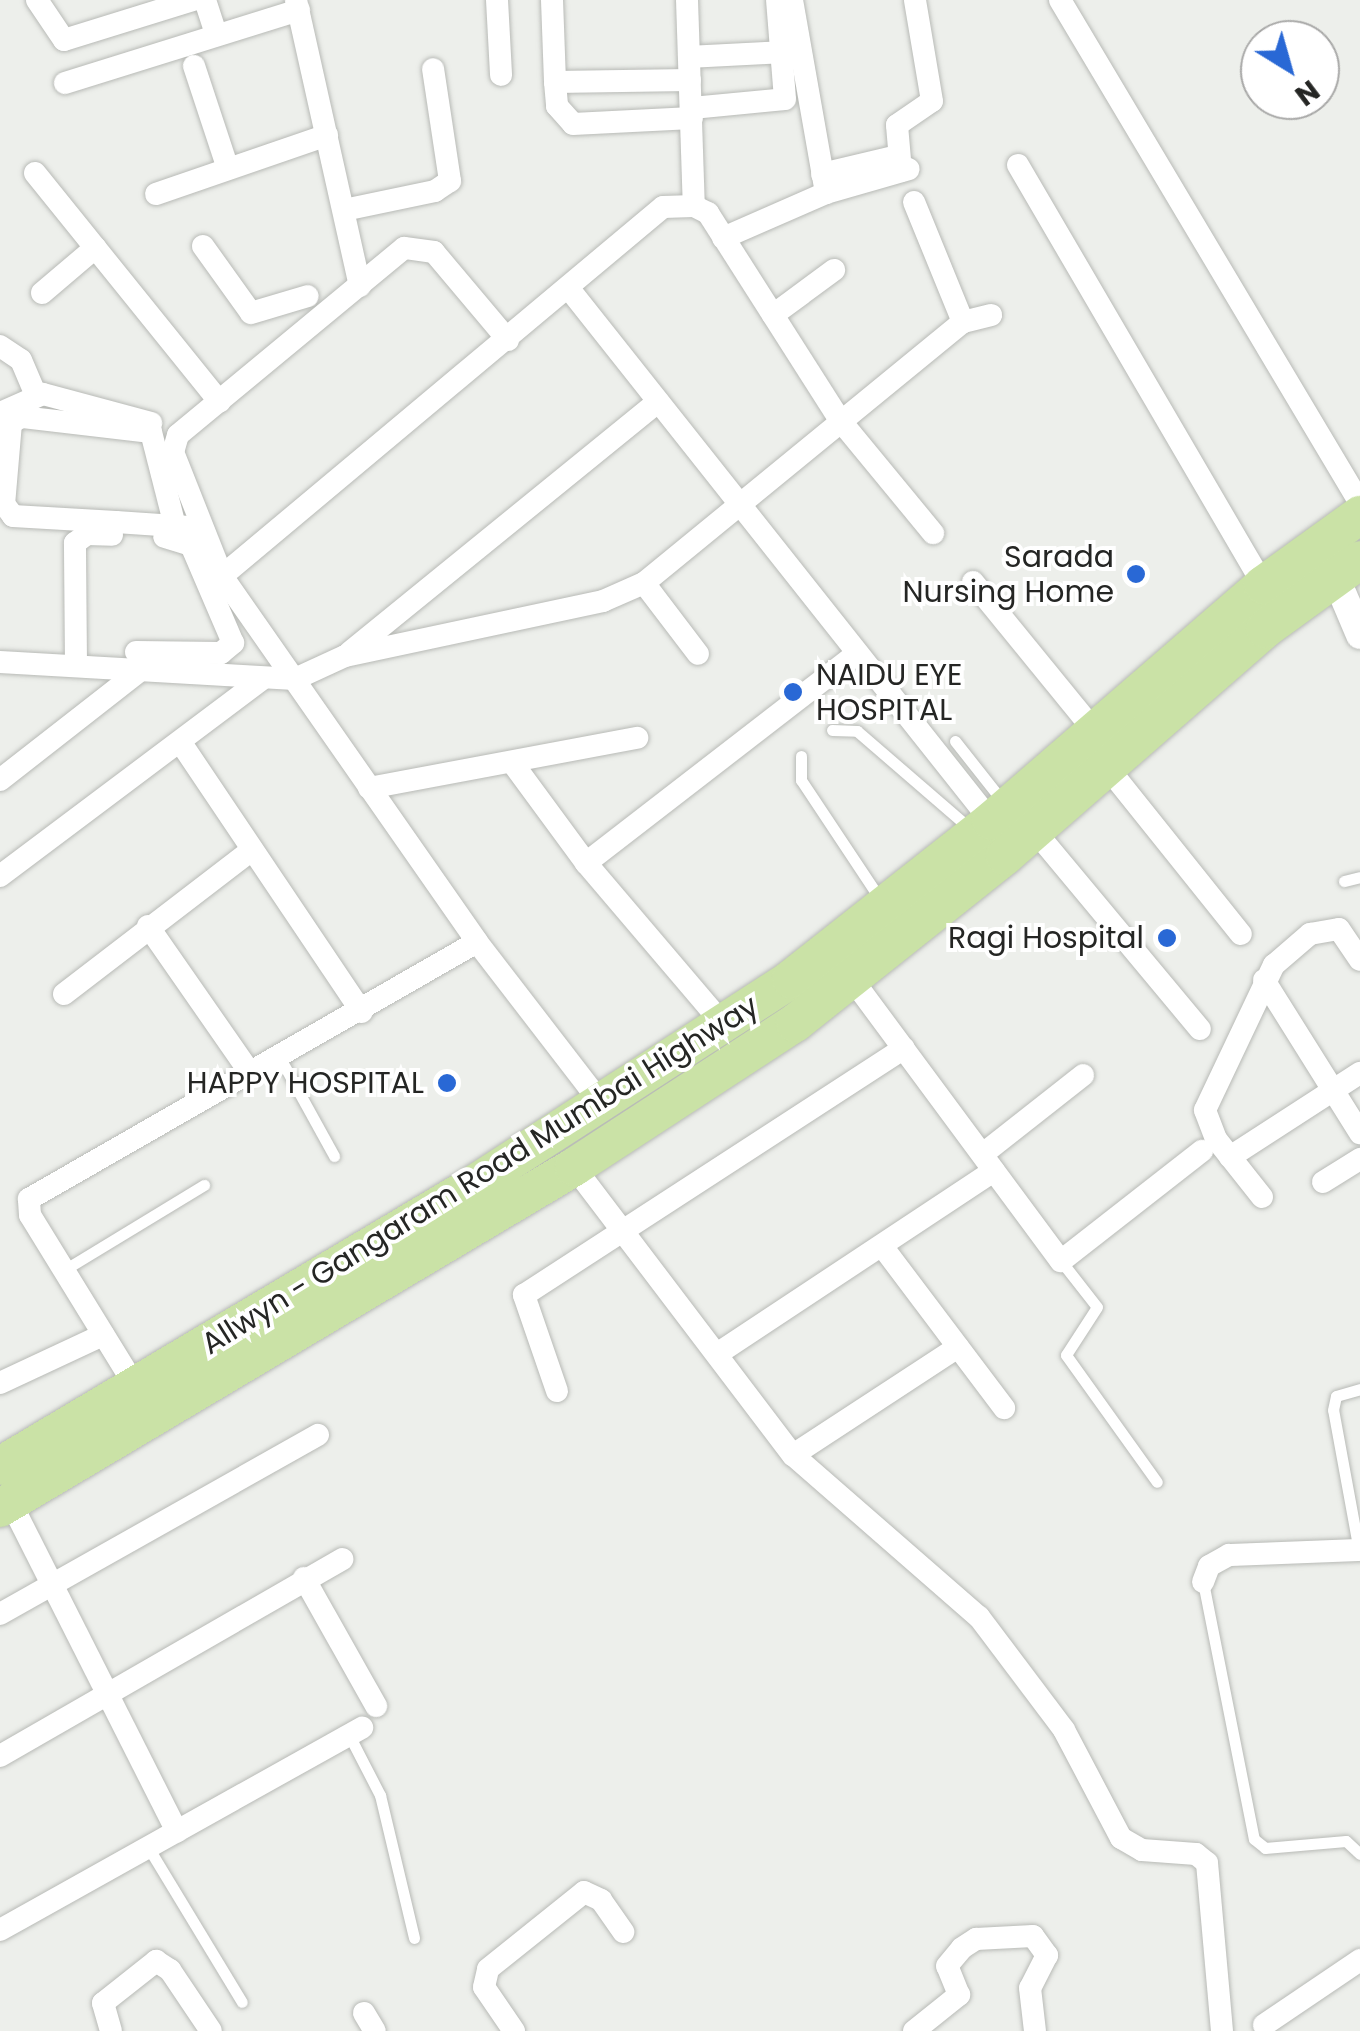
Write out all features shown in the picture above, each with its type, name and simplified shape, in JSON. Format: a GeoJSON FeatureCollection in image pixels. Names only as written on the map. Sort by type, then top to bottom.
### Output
{"type":"FeatureCollection","features":[{"type":"Feature","properties":{"kind":"highway","name":"Allwyn - Gangaram Road Mumbai Highway"},"geometry":{"type":"LineString","coordinates":[[6,1506],[574,1167],[852,979],[1093,729],[1263,585],[1360,515]]}},
{"type":"Feature","properties":{"kind":"highway","name":"Allwyn - Gangaram Road Mumbai Highway"},"geometry":{"type":"LineString","coordinates":[[0,1466],[137,1389],[724,1024],[1002,823],[1107,767],[1348,568]]}},
{"type":"Feature","properties":{"kind":"street"},"geometry":{"type":"LineString","coordinates":[[37,0],[64,40],[193,0]]}},
{"type":"Feature","properties":{"kind":"street"},"geometry":{"type":"LineString","coordinates":[[206,0],[216,34]]}},
{"type":"Feature","properties":{"kind":"street"},"geometry":{"type":"LineString","coordinates":[[498,0],[501,75]]}},
{"type":"Feature","properties":{"kind":"street"},"geometry":{"type":"LineString","coordinates":[[552,0],[556,106],[573,124],[785,100],[777,0]]}},
{"type":"Feature","properties":{"kind":"street"},"geometry":{"type":"LineString","coordinates":[[686,0],[694,206]]}},
{"type":"Feature","properties":{"kind":"street"},"geometry":{"type":"LineString","coordinates":[[792,0],[824,183]]}},
{"type":"Feature","properties":{"kind":"street"},"geometry":{"type":"LineString","coordinates":[[723,238],[824,183],[903,165],[896,125],[932,101],[915,0]]}},
{"type":"Feature","properties":{"kind":"street"},"geometry":{"type":"LineString","coordinates":[[1060,0],[1360,503]]}},
{"type":"Feature","properties":{"kind":"street"},"geometry":{"type":"LineString","coordinates":[[65,82],[298,5],[360,286]]}},
{"type":"Feature","properties":{"kind":"street"},"geometry":{"type":"LineString","coordinates":[[86,35],[101,71]]}},
{"type":"Feature","properties":{"kind":"street"},"geometry":{"type":"LineString","coordinates":[[555,82],[689,69],[784,52]]}},
{"type":"Feature","properties":{"kind":"street"},"geometry":{"type":"LineString","coordinates":[[194,66],[228,169]]}},
{"type":"Feature","properties":{"kind":"street"},"geometry":{"type":"LineString","coordinates":[[344,210],[435,192],[450,181],[433,69]]}},
{"type":"Feature","properties":{"kind":"street"},"geometry":{"type":"LineString","coordinates":[[156,194],[327,134]]}},
{"type":"Feature","properties":{"kind":"street"},"geometry":{"type":"LineString","coordinates":[[1018,165],[1263,585]]}},
{"type":"Feature","properties":{"kind":"street"},"geometry":{"type":"LineString","coordinates":[[34,172],[220,402]]}},
{"type":"Feature","properties":{"kind":"street"},"geometry":{"type":"LineString","coordinates":[[914,202],[963,322]]}},
{"type":"Feature","properties":{"kind":"street"},"geometry":{"type":"LineString","coordinates":[[222,576],[570,290],[663,207],[694,206],[708,213],[840,418],[932,532]]}},
{"type":"Feature","properties":{"kind":"street"},"geometry":{"type":"LineString","coordinates":[[203,246],[248,312],[300,299],[306,332]]}},
{"type":"Feature","properties":{"kind":"street"},"geometry":{"type":"LineString","coordinates":[[508,340],[434,252],[420,246],[396,253],[178,435],[173,452],[222,576],[477,942],[601,1103]]}},
{"type":"Feature","properties":{"kind":"street"},"geometry":{"type":"LineString","coordinates":[[42,293],[95,248]]}},
{"type":"Feature","properties":{"kind":"street"},"geometry":{"type":"LineString","coordinates":[[773,315],[834,270]]}},
{"type":"Feature","properties":{"kind":"street"},"geometry":{"type":"LineString","coordinates":[[570,290],[856,654],[1002,823],[1200,1029]]}},
{"type":"Feature","properties":{"kind":"street"},"geometry":{"type":"LineString","coordinates":[[0,662],[76,657],[133,661],[260,680],[296,679],[345,656],[602,602],[644,583],[840,418],[963,322],[991,315]]}},
{"type":"Feature","properties":{"kind":"street"},"geometry":{"type":"LineString","coordinates":[[0,346],[21,360],[36,396]]}},
{"type":"Feature","properties":{"kind":"street"},"geometry":{"type":"LineString","coordinates":[[0,413],[36,396],[132,415],[178,435]]}},
{"type":"Feature","properties":{"kind":"street"},"geometry":{"type":"LineString","coordinates":[[345,656],[658,402]]}},
{"type":"Feature","properties":{"kind":"street"},"geometry":{"type":"LineString","coordinates":[[175,526],[151,432],[13,420],[4,504],[9,514],[202,528]]}},
{"type":"Feature","properties":{"kind":"street"},"geometry":{"type":"LineString","coordinates":[[0,780],[133,661],[230,650],[233,643],[186,540],[80,536],[76,657]]}},
{"type":"Feature","properties":{"kind":"street"},"geometry":{"type":"LineString","coordinates":[[1348,568],[1360,635]]}},
{"type":"Feature","properties":{"kind":"street"},"geometry":{"type":"LineString","coordinates":[[973,582],[1093,729]]}},
{"type":"Feature","properties":{"kind":"street"},"geometry":{"type":"LineString","coordinates":[[644,583],[698,654]]}},
{"type":"Feature","properties":{"kind":"street"},"geometry":{"type":"LineString","coordinates":[[586,864],[856,654]]}},
{"type":"Feature","properties":{"kind":"street"},"geometry":{"type":"LineString","coordinates":[[0,876],[260,680]]}},
{"type":"Feature","properties":{"kind":"street"},"geometry":{"type":"LineString","coordinates":[[370,788],[514,764],[636,738]]}},
{"type":"Feature","properties":{"kind":"street"},"geometry":{"type":"LineString","coordinates":[[181,742],[362,1012]]}},
{"type":"Feature","properties":{"kind":"street"},"geometry":{"type":"LineString","coordinates":[[514,764],[586,864],[724,1024]]}},
{"type":"Feature","properties":{"kind":"street"},"geometry":{"type":"LineString","coordinates":[[1107,767],[1242,934]]}},
{"type":"Feature","properties":{"kind":"street"},"geometry":{"type":"LineString","coordinates":[[64,994],[252,850]]}},
{"type":"Feature","properties":{"kind":"street"},"geometry":{"type":"LineString","coordinates":[[148,926],[251,1074]]}},
{"type":"Feature","properties":{"kind":"street"},"geometry":{"type":"LineString","coordinates":[[1262,1197],[1230,1157],[1205,1110],[1264,980],[1310,934],[1339,929],[1360,960]]}},
{"type":"Feature","properties":{"kind":"street"},"geometry":{"type":"LineString","coordinates":[[137,1389],[30,1214],[37,1190],[362,1012],[477,942]]}},
{"type":"Feature","properties":{"kind":"street"},"geometry":{"type":"LineString","coordinates":[[852,979],[1061,1262],[1202,1151]]}},
{"type":"Feature","properties":{"kind":"street"},"geometry":{"type":"LineString","coordinates":[[1264,980],[1360,1133]]}},
{"type":"Feature","properties":{"kind":"street"},"geometry":{"type":"LineString","coordinates":[[558,1391],[524,1295],[904,1048]]}},
{"type":"Feature","properties":{"kind":"street"},"geometry":{"type":"LineString","coordinates":[[1230,1157],[1360,1073]]}},
{"type":"Feature","properties":{"kind":"street"},"geometry":{"type":"LineString","coordinates":[[717,1354],[882,1246],[989,1162],[1083,1074]]}},
{"type":"Feature","properties":{"kind":"street"},"geometry":{"type":"LineString","coordinates":[[1323,1182],[1360,1159]]}},
{"type":"Feature","properties":{"kind":"street"},"geometry":{"type":"LineString","coordinates":[[574,1167],[793,1455],[979,1617],[1002,1645],[1064,1730],[1121,1838],[1142,1850],[1196,1854],[1207,1863],[1222,2031]]}},
{"type":"Feature","properties":{"kind":"street"},"geometry":{"type":"LineString","coordinates":[[882,1246],[1004,1408]]}},
{"type":"Feature","properties":{"kind":"street"},"geometry":{"type":"LineString","coordinates":[[0,1383],[103,1335]]}},
{"type":"Feature","properties":{"kind":"street"},"geometry":{"type":"LineString","coordinates":[[793,1455],[958,1347]]}},
{"type":"Feature","properties":{"kind":"street"},"geometry":{"type":"LineString","coordinates":[[0,1614],[318,1435]]}},
{"type":"Feature","properties":{"kind":"street"},"geometry":{"type":"LineString","coordinates":[[6,1506],[53,1585],[177,1830]]}},
{"type":"Feature","properties":{"kind":"street"},"geometry":{"type":"LineString","coordinates":[[1203,1582],[1208,1566],[1229,1555],[1359,1550]]}},
{"type":"Feature","properties":{"kind":"street"},"geometry":{"type":"LineString","coordinates":[[0,1756],[342,1559]]}},
{"type":"Feature","properties":{"kind":"street"},"geometry":{"type":"LineString","coordinates":[[304,1578],[376,1706]]}},
{"type":"Feature","properties":{"kind":"street"},"geometry":{"type":"LineString","coordinates":[[0,1930],[356,1732]]}},
{"type":"Feature","properties":{"kind":"street"},"geometry":{"type":"LineString","coordinates":[[514,2031],[484,1987],[488,1969],[584,1892],[600,1900],[623,1932]]}},
{"type":"Feature","properties":{"kind":"street"},"geometry":{"type":"LineString","coordinates":[[914,2031],[959,1995],[947,1966],[962,1948],[976,1939],[1034,1936],[1047,1956],[1030,1988],[1035,2031]]}},
{"type":"Feature","properties":{"kind":"street"},"geometry":{"type":"LineString","coordinates":[[1264,2025],[1360,1960]]}},
{"type":"Feature","properties":{"kind":"street"},"geometry":{"type":"LineString","coordinates":[[111,2031],[103,2003],[156,1961],[170,1970],[211,2031]]}},
{"type":"Feature","properties":{"kind":"lane"},"geometry":{"type":"LineString","coordinates":[[832,730],[857,731],[1002,823]]}},
{"type":"Feature","properties":{"kind":"lane"},"geometry":{"type":"LineString","coordinates":[[956,741],[1002,823]]}},
{"type":"Feature","properties":{"kind":"lane"},"geometry":{"type":"LineString","coordinates":[[801,756],[801,780],[885,907]]}},
{"type":"Feature","properties":{"kind":"lane"},"geometry":{"type":"LineString","coordinates":[[1344,881],[1360,877]]}},
{"type":"Feature","properties":{"kind":"lane"},"geometry":{"type":"LineString","coordinates":[[280,1058],[334,1156]]}},
{"type":"Feature","properties":{"kind":"lane"},"geometry":{"type":"LineString","coordinates":[[64,1270],[204,1184]]}},
{"type":"Feature","properties":{"kind":"lane"},"geometry":{"type":"LineString","coordinates":[[1061,1262],[1097,1306],[1066,1354],[1157,1482]]}},
{"type":"Feature","properties":{"kind":"lane"},"geometry":{"type":"LineString","coordinates":[[1359,1550],[1333,1410],[1336,1396],[1360,1389]]}},
{"type":"Feature","properties":{"kind":"lane"},"geometry":{"type":"LineString","coordinates":[[1203,1582],[1254,1839],[1265,1848],[1346,1841],[1360,1854]]}},
{"type":"Feature","properties":{"kind":"lane"},"geometry":{"type":"LineString","coordinates":[[356,1732],[380,1795],[414,1938]]}},
{"type":"Feature","properties":{"kind":"lane"},"geometry":{"type":"LineString","coordinates":[[148,1846],[242,2002]]}},
{"type":"Feature","properties":{"kind":"place","name":"Sarada Nursing Home"},"geometry":{"type":"Point","coordinates":[1136,574]}},
{"type":"Feature","properties":{"kind":"place","name":"NAIDU EYE HOSPITAL"},"geometry":{"type":"Point","coordinates":[793,692]}},
{"type":"Feature","properties":{"kind":"place","name":"Ragi Hospital"},"geometry":{"type":"Point","coordinates":[1167,938]}},
{"type":"Feature","properties":{"kind":"place","name":"HAPPY HOSPITAL"},"geometry":{"type":"Point","coordinates":[447,1083]}}]}
